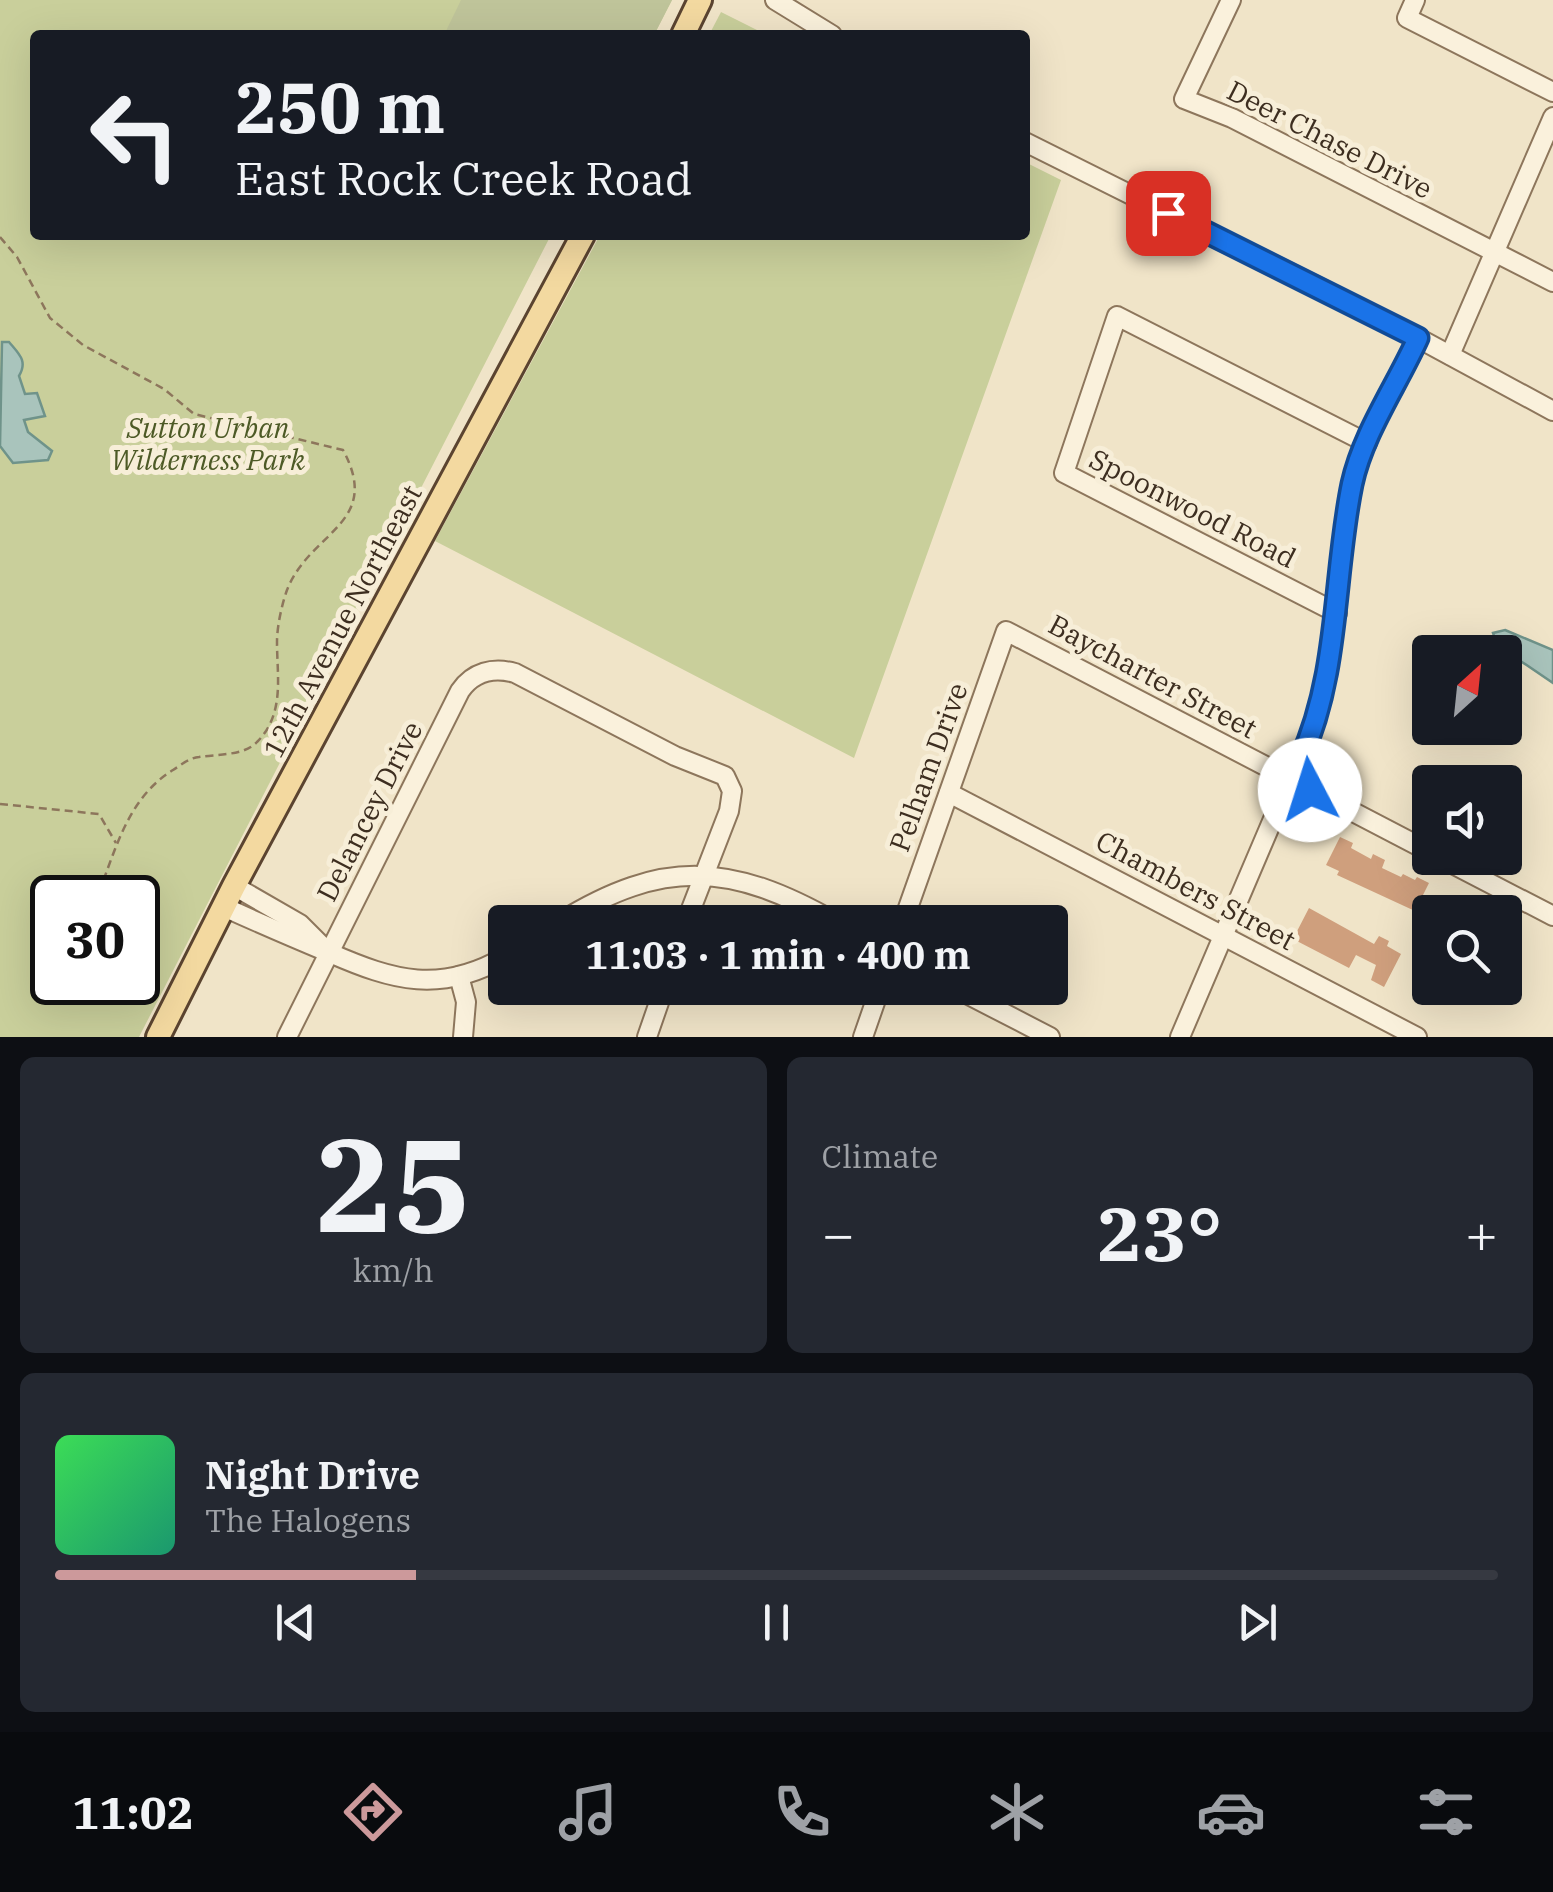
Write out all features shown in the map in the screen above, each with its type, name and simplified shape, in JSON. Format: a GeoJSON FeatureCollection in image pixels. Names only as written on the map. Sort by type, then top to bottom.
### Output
{"type":"FeatureCollection","features":[{"type":"Feature","properties":{"kind":"main road"},"geometry":{"type":"LineString","coordinates":[[685,30],[700,0]]}},
{"type":"Feature","properties":{"kind":"main road","name":"12th Avenue Northeast"},"geometry":{"type":"LineString","coordinates":[[158,1037],[580,240]]}},
{"type":"Feature","properties":{"kind":"street"},"geometry":{"type":"LineString","coordinates":[[775,0],[824,30]]}},
{"type":"Feature","properties":{"kind":"street","name":"Deer Chase Drive"},"geometry":{"type":"LineString","coordinates":[[1231,0],[1184,98],[1232,118],[1494,252]]}},
{"type":"Feature","properties":{"kind":"street"},"geometry":{"type":"LineString","coordinates":[[1415,0],[1407,18],[1553,92]]}},
{"type":"Feature","properties":{"kind":"street"},"geometry":{"type":"LineString","coordinates":[[1450,355],[1553,117]]}},
{"type":"Feature","properties":{"kind":"street"},"geometry":{"type":"LineString","coordinates":[[1030,144],[1418,338],[1553,411]]}},
{"type":"Feature","properties":{"kind":"street"},"geometry":{"type":"LineString","coordinates":[[1494,252],[1553,282]]}},
{"type":"Feature","properties":{"kind":"street","name":"Spoonwood Road"},"geometry":{"type":"LineString","coordinates":[[1337,613],[1064,473],[1118,316],[1367,443]]}},
{"type":"Feature","properties":{"kind":"street"},"geometry":{"type":"LineString","coordinates":[[1300,760],[1317,721],[1337,613],[1353,480],[1418,338]]}},
{"type":"Feature","properties":{"kind":"street","name":"Baycharter Street"},"geometry":{"type":"LineString","coordinates":[[1006,631],[1273,770]]}},
{"type":"Feature","properties":{"kind":"street","name":"Pelham Drive"},"geometry":{"type":"LineString","coordinates":[[908,905],[1006,631]]}},
{"type":"Feature","properties":{"kind":"street","name":"Delancey Drive"},"geometry":{"type":"LineString","coordinates":[[286,1037],[464,684],[484,672],[500,669],[515,673],[676,756],[725,776],[732,796],[693,905]]}},
{"type":"Feature","properties":{"kind":"street"},"geometry":{"type":"LineString","coordinates":[[1285,760],[1300,760],[1311,771],[1310,790],[1298,800],[1282,798],[1272,785],[1273,770],[1285,760]]}},
{"type":"Feature","properties":{"kind":"street"},"geometry":{"type":"LineString","coordinates":[[1310,790],[1412,843]]}},
{"type":"Feature","properties":{"kind":"street","name":"Chambers Street"},"geometry":{"type":"LineString","coordinates":[[948,792],[1417,1037]]}},
{"type":"Feature","properties":{"kind":"street"},"geometry":{"type":"LineString","coordinates":[[1180,1037],[1282,798]]}},
{"type":"Feature","properties":{"kind":"street"},"geometry":{"type":"LineString","coordinates":[[1474,875],[1553,916]]}},
{"type":"Feature","properties":{"kind":"street"},"geometry":{"type":"LineString","coordinates":[[592,905],[632,884],[664,877],[706,876],[772,889],[803,905]]}},
{"type":"Feature","properties":{"kind":"street"},"geometry":{"type":"LineString","coordinates":[[229,897],[300,924],[329,953],[396,979],[459,976],[488,964]]}},
{"type":"Feature","properties":{"kind":"street"},"geometry":{"type":"LineString","coordinates":[[459,976],[466,1002],[463,1037]]}},
{"type":"Feature","properties":{"kind":"street"},"geometry":{"type":"LineString","coordinates":[[647,1037],[658,1005]]}},
{"type":"Feature","properties":{"kind":"street"},"geometry":{"type":"LineString","coordinates":[[863,1037],[874,1005]]}},
{"type":"Feature","properties":{"kind":"street"},"geometry":{"type":"LineString","coordinates":[[988,1005],[1050,1037]]}},
{"type":"Feature","properties":{"kind":"path"},"geometry":{"type":"LineString","coordinates":[[0,238],[16,257],[50,318],[84,344],[164,389],[194,414],[343,450],[353,469],[354,506],[334,532],[304,558],[287,590],[277,638],[280,683],[274,717],[256,745],[229,754],[194,757],[154,782],[135,807],[104,875]]}},
{"type":"Feature","properties":{"kind":"path"},"geometry":{"type":"LineString","coordinates":[[0,804],[100,814],[116,845]]}},
{"type":"Feature","properties":{"kind":"green space","name":"Sutton Urban Wilderness Park"},"geometry":{"type":"Polygon","coordinates":[[[0,0],[672,0],[657,30],[30,30],[30,240],[548,240],[160,996],[160,875],[30,875],[30,1005],[155,1005],[139,1037],[0,1037],[0,0]]]}},
{"type":"Feature","properties":{"kind":"green space"},"geometry":{"type":"Polygon","coordinates":[[[461,0],[672,0],[657,30],[446,30],[461,0]]]}},
{"type":"Feature","properties":{"kind":"green space"},"geometry":{"type":"Polygon","coordinates":[[[721,12],[757,30],[712,30],[721,12]]]}},
{"type":"Feature","properties":{"kind":"green space"},"geometry":{"type":"Polygon","coordinates":[[[1030,164],[1061,180],[854,758],[435,541],[597,240],[1030,240],[1030,164]]]}},
{"type":"Feature","properties":{"kind":"water"},"geometry":{"type":"Polygon","coordinates":[[[2,342],[9,342],[21,358],[19,376],[25,394],[37,393],[45,416],[24,420],[28,432],[52,451],[48,460],[13,463],[0,446],[2,342]]]}},
{"type":"Feature","properties":{"kind":"water"},"geometry":{"type":"Polygon","coordinates":[[[1505,630],[1517,635],[1494,635],[1505,630]]]}},
{"type":"Feature","properties":{"kind":"water"},"geometry":{"type":"Polygon","coordinates":[[[1522,637],[1553,650],[1553,683],[1522,662],[1522,637]]]}},
{"type":"Feature","properties":{"kind":"building"},"geometry":{"type":"Polygon","coordinates":[[[1340,837],[1371,859],[1373,854],[1385,860],[1382,868],[1429,883],[1423,895],[1412,895],[1412,910],[1337,875],[1339,871],[1326,865],[1340,837]]]}},
{"type":"Feature","properties":{"kind":"building"},"geometry":{"type":"Polygon","coordinates":[[[1309,908],[1374,944],[1379,936],[1389,941],[1387,946],[1401,954],[1384,987],[1371,980],[1376,965],[1356,955],[1349,968],[1293,939],[1309,908]]]}},
{"type":"Feature","properties":{"kind":"route"},"geometry":{"type":"LineString","coordinates":[[1168,213],[1418,338],[1353,480],[1326,683],[1317,721],[1300,760],[1311,771],[1310,790]]}}]}
